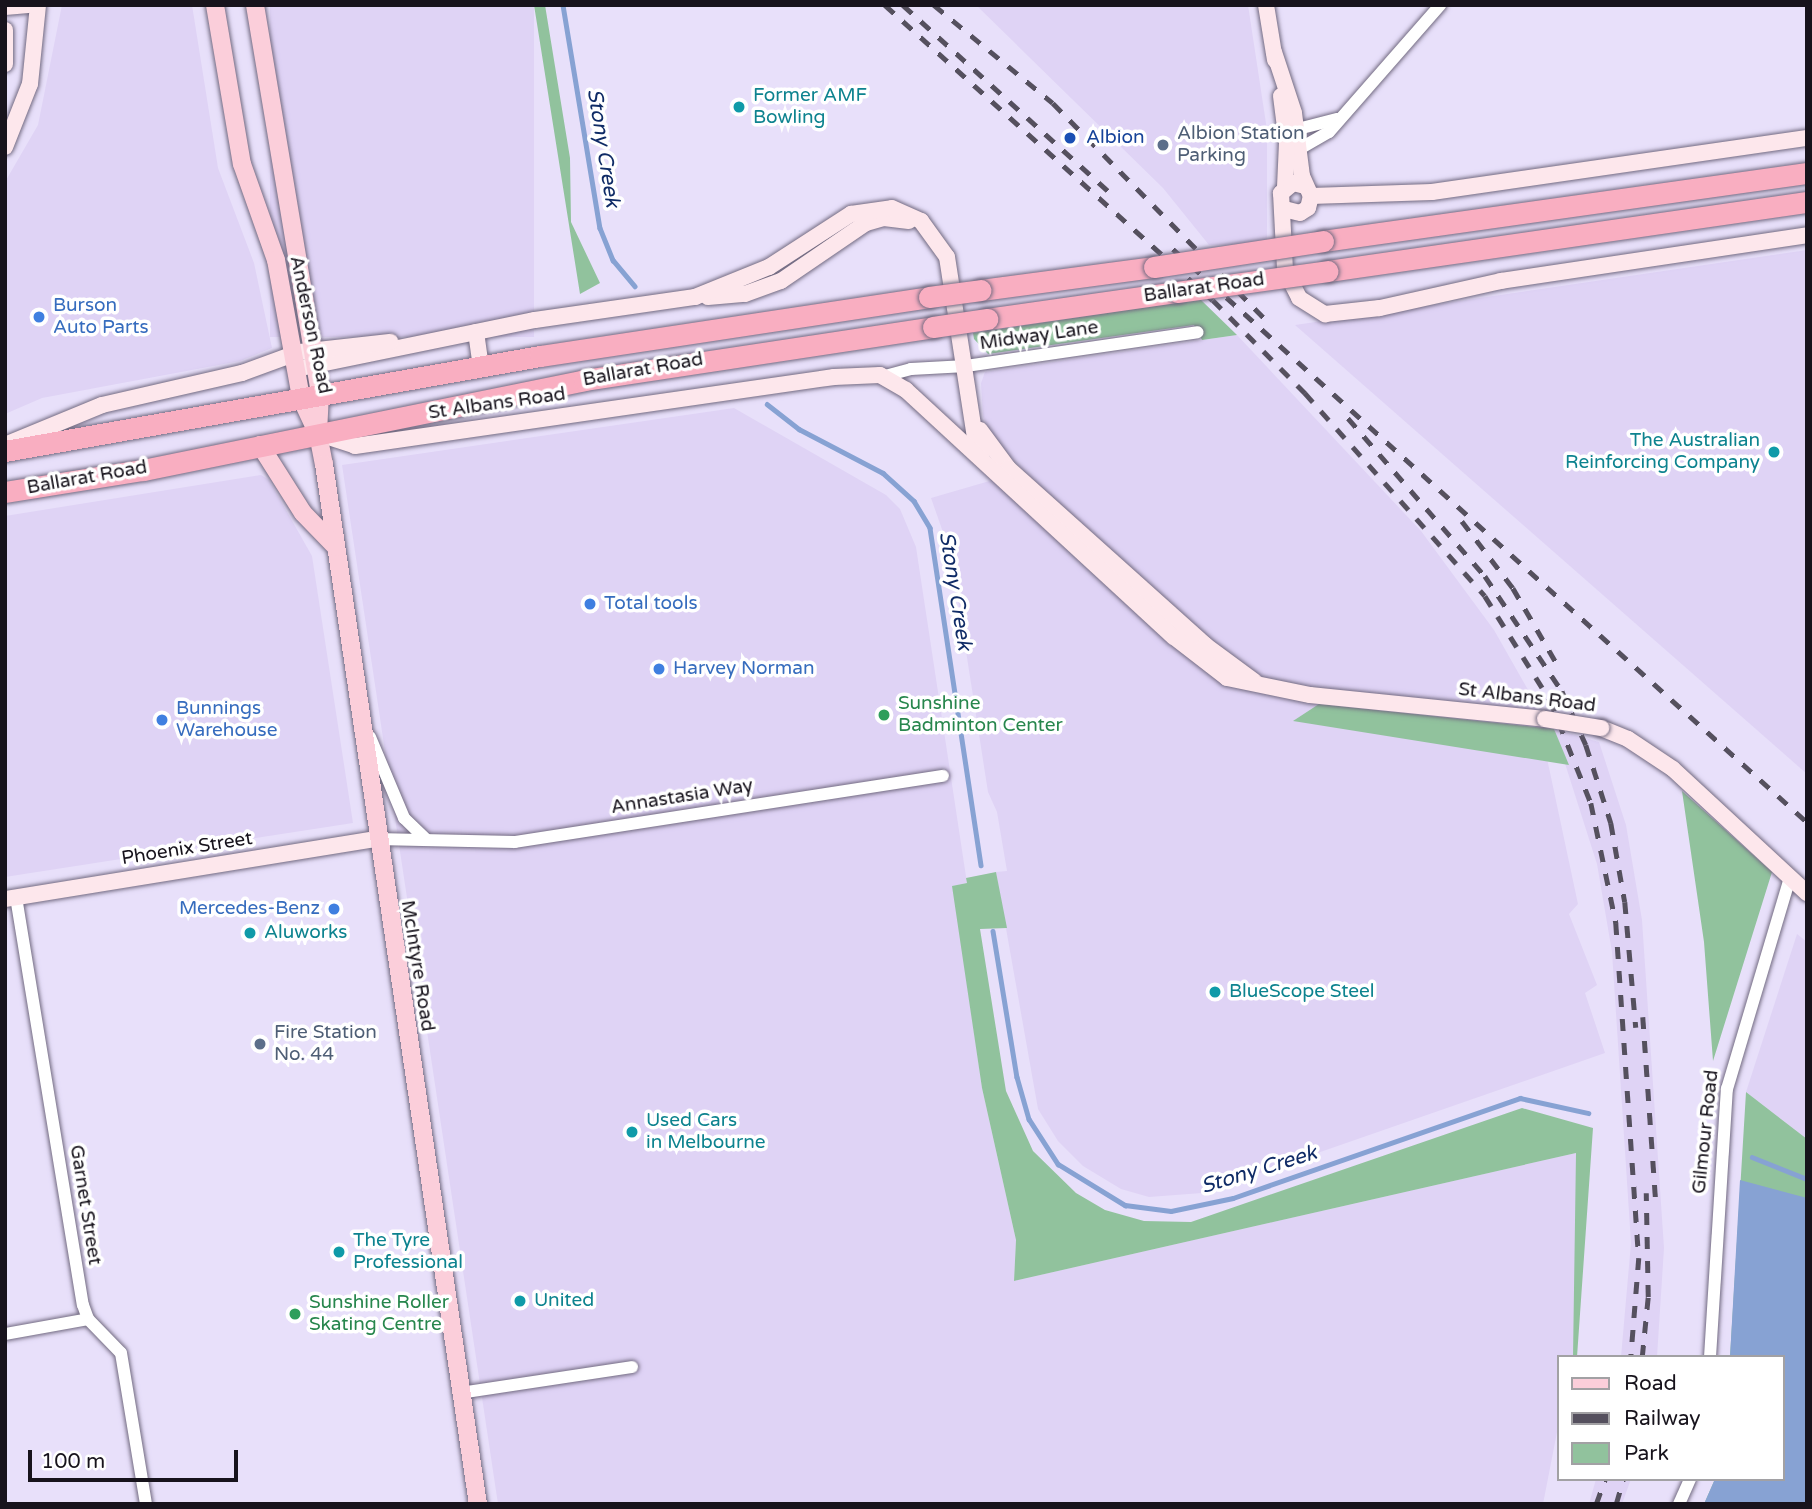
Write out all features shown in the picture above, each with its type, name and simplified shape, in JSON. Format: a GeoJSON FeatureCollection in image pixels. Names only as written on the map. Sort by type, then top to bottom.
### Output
{"type":"FeatureCollection","features":[{"type":"Feature","properties":{"kind":"highway","name":"Ballarat Road"},"geometry":{"type":"LineString","coordinates":[[5,451],[481,366],[981,290],[1807,173]]}},
{"type":"Feature","properties":{"kind":"highway","name":"Ballarat Road"},"geometry":{"type":"LineString","coordinates":[[5,492],[261,445],[608,376],[1807,202]]}},
{"type":"Feature","properties":{"kind":"main road"},"geometry":{"type":"LineString","coordinates":[[5,7],[28,5]]}},
{"type":"Feature","properties":{"kind":"main road"},"geometry":{"type":"LineString","coordinates":[[5,147],[30,84],[38,5]]}},
{"type":"Feature","properties":{"kind":"main road","name":"Anderson Road"},"geometry":{"type":"LineString","coordinates":[[215,5],[243,164],[304,360]]}},
{"type":"Feature","properties":{"kind":"main road","name":"Anderson Road"},"geometry":{"type":"LineString","coordinates":[[255,5],[304,360],[318,434]]}},
{"type":"Feature","properties":{"kind":"main road"},"geometry":{"type":"LineString","coordinates":[[1266,5],[1292,131],[1301,148],[1308,208],[1300,213],[1284,209],[1280,197],[1284,187],[1292,131]]}},
{"type":"Feature","properties":{"kind":"main road"},"geometry":{"type":"LineString","coordinates":[[5,30],[5,64]]}},
{"type":"Feature","properties":{"kind":"main road"},"geometry":{"type":"LineString","coordinates":[[1284,187],[1293,183],[1308,191],[1432,191],[1807,138]]}},
{"type":"Feature","properties":{"kind":"main road","name":"St Albans Road"},"geometry":{"type":"LineString","coordinates":[[695,297],[757,273],[864,209],[903,210],[931,231],[947,257],[975,437],[985,463]]}},
{"type":"Feature","properties":{"kind":"main road","name":"Ballarat Road"},"geometry":{"type":"LineString","coordinates":[[1284,209],[1283,261],[1288,282],[1306,305],[1332,314],[1501,281],[1807,235]]}},
{"type":"Feature","properties":{"kind":"main road","name":"St Albans Road"},"geometry":{"type":"LineString","coordinates":[[5,445],[87,409],[304,360],[695,297],[731,297],[764,288],[795,274],[872,221],[897,219],[931,231]]}},
{"type":"Feature","properties":{"kind":"main road"},"geometry":{"type":"LineString","coordinates":[[757,273],[764,288]]}},
{"type":"Feature","properties":{"kind":"main road"},"geometry":{"type":"LineString","coordinates":[[476,332],[481,366]]}},
{"type":"Feature","properties":{"kind":"main road","name":"St Albans Road"},"geometry":{"type":"LineString","coordinates":[[318,434],[355,446],[860,373],[885,376],[1067,530],[1200,650],[1227,678],[1268,689],[1545,719],[1601,728],[1628,738],[1672,769],[1807,892]]}},
{"type":"Feature","properties":{"kind":"main road","name":"St Albans Road"},"geometry":{"type":"LineString","coordinates":[[972,411],[998,458],[1067,530]]}},
{"type":"Feature","properties":{"kind":"main road","name":"McIntyre Road"},"geometry":{"type":"LineString","coordinates":[[318,434],[376,839],[478,1504]]}},
{"type":"Feature","properties":{"kind":"main road"},"geometry":{"type":"LineString","coordinates":[[261,445],[303,513],[336,547]]}},
{"type":"Feature","properties":{"kind":"main road","name":"Phoenix Street"},"geometry":{"type":"LineString","coordinates":[[11,898],[376,839]]}},
{"type":"Feature","properties":{"kind":"street"},"geometry":{"type":"LineString","coordinates":[[1301,148],[1329,132],[1440,5]]}},
{"type":"Feature","properties":{"kind":"street"},"geometry":{"type":"LineString","coordinates":[[1292,131],[1340,117]]}},
{"type":"Feature","properties":{"kind":"street","name":"Midway Lane"},"geometry":{"type":"LineString","coordinates":[[885,376],[911,369],[966,366],[1198,332]]}},
{"type":"Feature","properties":{"kind":"street"},"geometry":{"type":"LineString","coordinates":[[357,706],[404,818],[426,839]]}},
{"type":"Feature","properties":{"kind":"street","name":"Annastasia Way"},"geometry":{"type":"LineString","coordinates":[[376,839],[515,842],[943,776]]}},
{"type":"Feature","properties":{"kind":"street","name":"Gilmour Road"},"geometry":{"type":"LineString","coordinates":[[1710,1355],[1727,1089],[1790,877]]}},
{"type":"Feature","properties":{"kind":"street","name":"Garnet Street"},"geometry":{"type":"LineString","coordinates":[[11,898],[79,1288],[88,1319],[121,1353],[146,1504]]}},
{"type":"Feature","properties":{"kind":"street"},"geometry":{"type":"LineString","coordinates":[[5,1334],[88,1319]]}},
{"type":"Feature","properties":{"kind":"street"},"geometry":{"type":"LineString","coordinates":[[460,1393],[632,1367]]}},
{"type":"Feature","properties":{"kind":"street"},"geometry":{"type":"LineString","coordinates":[[1679,1504],[1689,1481]]}},
{"type":"Feature","properties":{"kind":"shaded area"},"geometry":{"type":"Polygon","coordinates":[[[62,5],[192,5],[218,168],[254,263],[272,348],[240,361],[42,398],[5,414],[5,182],[38,125],[62,5]]]}},
{"type":"Feature","properties":{"kind":"shaded area"},"geometry":{"type":"Polygon","coordinates":[[[270,5],[534,5],[534,337],[270,337],[270,5]]]}},
{"type":"Feature","properties":{"kind":"shaded area"},"geometry":{"type":"Polygon","coordinates":[[[976,5],[1248,5],[1267,130],[1267,244],[1209,245],[1163,188],[976,5]]]}},
{"type":"Feature","properties":{"kind":"shaded area"},"geometry":{"type":"Polygon","coordinates":[[[1807,250],[1807,774],[1295,325],[1807,250]]]}},
{"type":"Feature","properties":{"kind":"shaded area"},"geometry":{"type":"Polygon","coordinates":[[[1237,335],[1421,531],[1494,630],[1535,702],[1578,904],[1569,914],[1597,985],[1585,993],[1605,1053],[1202,1193],[1149,1197],[1121,1189],[1083,1166],[1058,1141],[1038,1109],[996,872],[1007,871],[997,812],[988,792],[951,555],[931,498],[1024,471],[996,442],[983,417],[981,383],[985,372],[1237,335]]]}},
{"type":"Feature","properties":{"kind":"shaded area"},"geometry":{"type":"Polygon","coordinates":[[[734,408],[886,495],[900,509],[916,547],[967,883],[953,886],[982,1088],[1016,1240],[1014,1281],[1576,1153],[1576,1339],[1573,1355],[1556,1355],[1556,1437],[1543,1504],[498,1504],[342,465],[734,408]]]}},
{"type":"Feature","properties":{"kind":"shaded area"},"geometry":{"type":"Polygon","coordinates":[[[261,475],[269,480],[312,556],[353,823],[5,877],[5,516],[261,475]]]}},
{"type":"Feature","properties":{"kind":"shaded area"},"geometry":{"type":"Polygon","coordinates":[[[1554,729],[1599,742],[1626,825],[1642,920],[1664,1248],[1657,1355],[1621,1355],[1631,1243],[1612,952],[1597,864],[1554,729]]]}},
{"type":"Feature","properties":{"kind":"shaded area"},"geometry":{"type":"Polygon","coordinates":[[[1797,934],[1807,942],[1807,1139],[1746,1092],[1797,934]]]}},
{"type":"Feature","properties":{"kind":"shaded area"},"geometry":{"type":"Polygon","coordinates":[[[1595,1481],[1630,1481],[1622,1504],[1589,1504],[1595,1481]]]}},
{"type":"Feature","properties":{"kind":"green space"},"geometry":{"type":"Polygon","coordinates":[[[534,5],[545,5],[570,158],[571,222],[600,283],[580,294],[534,5]]]}},
{"type":"Feature","properties":{"kind":"green space"},"geometry":{"type":"Polygon","coordinates":[[[1200,299],[1237,335],[1202,340],[1194,325],[988,354],[974,339],[973,333],[1200,299]]]}},
{"type":"Feature","properties":{"kind":"green space"},"geometry":{"type":"Polygon","coordinates":[[[1319,704],[1554,729],[1569,765],[1293,721],[1319,704]]]}},
{"type":"Feature","properties":{"kind":"green space"},"geometry":{"type":"Polygon","coordinates":[[[1682,791],[1772,872],[1713,1061],[1704,942],[1682,791]]]}},
{"type":"Feature","properties":{"kind":"green space"},"geometry":{"type":"Polygon","coordinates":[[[996,872],[1007,928],[980,929],[1006,1091],[1033,1151],[1076,1193],[1105,1210],[1144,1221],[1191,1222],[1522,1108],[1593,1128],[1577,1355],[1573,1355],[1576,1153],[1014,1281],[1016,1240],[982,1088],[952,886],[967,883],[966,878],[996,872]]]}},
{"type":"Feature","properties":{"kind":"green space"},"geometry":{"type":"Polygon","coordinates":[[[1746,1092],[1807,1139],[1807,1504],[1704,1504],[1714,1481],[1784,1481],[1784,1355],[1730,1355],[1746,1092]]]}},
{"type":"Feature","properties":{"kind":"water"},"geometry":{"type":"Polygon","coordinates":[[[1740,1180],[1807,1198],[1807,1504],[1704,1504],[1714,1481],[1784,1481],[1784,1355],[1730,1355],[1740,1180]]]}},
{"type":"Feature","properties":{"kind":"waterway","name":"Stony Creek"},"geometry":{"type":"LineString","coordinates":[[563,5],[600,228],[613,260],[635,286]]}},
{"type":"Feature","properties":{"kind":"waterway","name":"Stony Creek"},"geometry":{"type":"LineString","coordinates":[[767,404],[799,429],[883,473],[914,501],[930,528],[981,865]]}},
{"type":"Feature","properties":{"kind":"waterway","name":"Stony Creek"},"geometry":{"type":"LineString","coordinates":[[993,931],[1017,1077],[1029,1119],[1058,1164],[1125,1205],[1171,1211],[1233,1198],[1520,1098],[1588,1113]]}},
{"type":"Feature","properties":{"kind":"waterway","name":"Stony Creek"},"geometry":{"type":"LineString","coordinates":[[1752,1157],[1807,1179]]}},
{"type":"Feature","properties":{"kind":"railway"},"geometry":{"type":"LineString","coordinates":[[885,5],[1213,300],[1305,393],[1485,596],[1550,700],[1591,803],[1616,923],[1639,1258],[1631,1355]]}},
{"type":"Feature","properties":{"kind":"railway"},"geometry":{"type":"LineString","coordinates":[[903,5],[1116,198]]}},
{"type":"Feature","properties":{"kind":"railway"},"geometry":{"type":"LineString","coordinates":[[934,5],[1053,103],[1268,322]]}},
{"type":"Feature","properties":{"kind":"railway"},"geometry":{"type":"LineString","coordinates":[[1173,249],[1807,822]]}},
{"type":"Feature","properties":{"kind":"railway"},"geometry":{"type":"LineString","coordinates":[[1348,418],[1485,576],[1562,691],[1586,745],[1611,823],[1625,902],[1636,1028]]}},
{"type":"Feature","properties":{"kind":"railway"},"geometry":{"type":"LineString","coordinates":[[1462,521],[1513,588],[1560,669]]}},
{"type":"Feature","properties":{"kind":"railway"},"geometry":{"type":"LineString","coordinates":[[1643,1017],[1656,1205]]}},
{"type":"Feature","properties":{"kind":"railway"},"geometry":{"type":"LineString","coordinates":[[1642,1355],[1648,1297],[1646,1193]]}},
{"type":"Feature","properties":{"kind":"railway"},"geometry":{"type":"LineString","coordinates":[[1596,1504],[1604,1481]]}},
{"type":"Feature","properties":{"kind":"railway"},"geometry":{"type":"LineString","coordinates":[[1616,1504],[1622,1481]]}},
{"type":"Feature","properties":{"kind":"place","name":"Former AMF Bowling"},"geometry":{"type":"Point","coordinates":[739,107]}},
{"type":"Feature","properties":{"kind":"place","name":"Albion"},"geometry":{"type":"Point","coordinates":[1070,138]}},
{"type":"Feature","properties":{"kind":"place","name":"Albion Station Parking"},"geometry":{"type":"Point","coordinates":[1163,145]}},
{"type":"Feature","properties":{"kind":"place","name":"Burson Auto Parts"},"geometry":{"type":"Point","coordinates":[39,317]}},
{"type":"Feature","properties":{"kind":"place","name":"The Australian Reinforcing Company"},"geometry":{"type":"Point","coordinates":[1774,452]}},
{"type":"Feature","properties":{"kind":"place","name":"Total tools"},"geometry":{"type":"Point","coordinates":[590,604]}},
{"type":"Feature","properties":{"kind":"place","name":"Harvey Norman"},"geometry":{"type":"Point","coordinates":[659,669]}},
{"type":"Feature","properties":{"kind":"place","name":"Sunshine Badminton Center"},"geometry":{"type":"Point","coordinates":[884,715]}},
{"type":"Feature","properties":{"kind":"place","name":"Bunnings Warehouse"},"geometry":{"type":"Point","coordinates":[162,720]}},
{"type":"Feature","properties":{"kind":"place","name":"Mercedes-Benz"},"geometry":{"type":"Point","coordinates":[334,909]}},
{"type":"Feature","properties":{"kind":"place","name":"Aluworks"},"geometry":{"type":"Point","coordinates":[250,933]}},
{"type":"Feature","properties":{"kind":"place","name":"BlueScope Steel"},"geometry":{"type":"Point","coordinates":[1215,992]}},
{"type":"Feature","properties":{"kind":"place","name":"Fire Station No. 44"},"geometry":{"type":"Point","coordinates":[260,1044]}},
{"type":"Feature","properties":{"kind":"place","name":"Used Cars in Melbourne"},"geometry":{"type":"Point","coordinates":[632,1132]}},
{"type":"Feature","properties":{"kind":"place","name":"The Tyre Professional"},"geometry":{"type":"Point","coordinates":[339,1252]}},
{"type":"Feature","properties":{"kind":"place","name":"United"},"geometry":{"type":"Point","coordinates":[520,1301]}},
{"type":"Feature","properties":{"kind":"place","name":"Sunshine Roller Skating Centre"},"geometry":{"type":"Point","coordinates":[295,1314]}}]}
